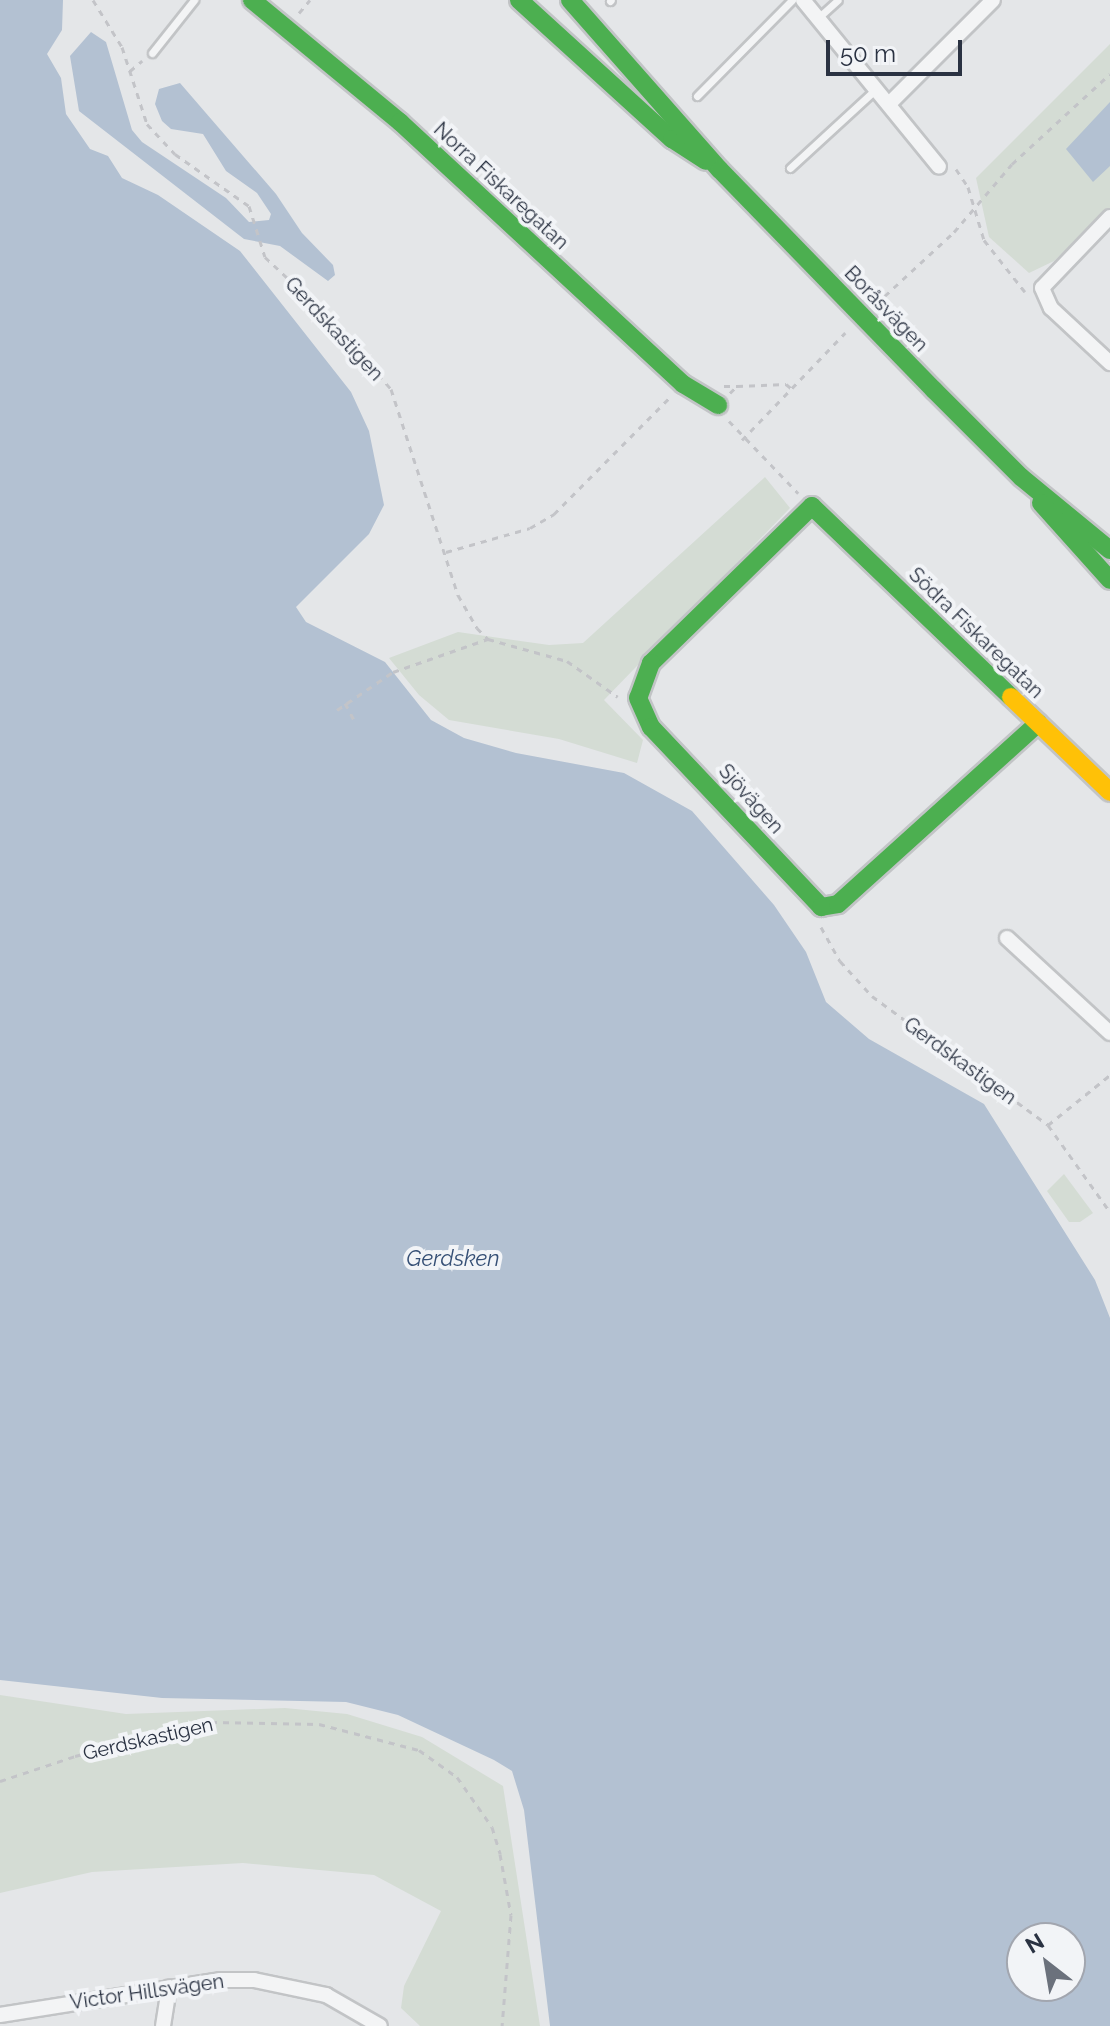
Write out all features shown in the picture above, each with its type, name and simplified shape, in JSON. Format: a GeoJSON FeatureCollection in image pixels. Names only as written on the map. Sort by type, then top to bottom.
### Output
{"type":"FeatureCollection","features":[{"type":"Feature","properties":{"kind":"street","name":"Boråsvägen"},"geometry":{"type":"LineString","coordinates":[[519,0],[672,139],[720,170]]}},
{"type":"Feature","properties":{"kind":"street","name":"Boråsvägen"},"geometry":{"type":"LineString","coordinates":[[570,0],[720,170],[1021,477],[1110,550]]}},
{"type":"Feature","properties":{"kind":"street"},"geometry":{"type":"LineString","coordinates":[[803,0],[944,163]]}},
{"type":"Feature","properties":{"kind":"street"},"geometry":{"type":"LineString","coordinates":[[891,102],[993,0]]}},
{"type":"Feature","properties":{"kind":"street","name":"Norra Fiskaregatan"},"geometry":{"type":"LineString","coordinates":[[256,1],[400,122],[683,384],[718,405]]}},
{"type":"Feature","properties":{"kind":"street"},"geometry":{"type":"LineString","coordinates":[[1110,217],[1042,288],[1051,308],[1110,363]]}},
{"type":"Feature","properties":{"kind":"street","name":"Boråsvägen"},"geometry":{"type":"LineString","coordinates":[[1021,477],[1074,545],[1110,580]]}},
{"type":"Feature","properties":{"kind":"street"},"geometry":{"type":"LineString","coordinates":[[638,698],[651,663],[812,506]]}},
{"type":"Feature","properties":{"kind":"street","name":"Södra Fiskaregatan"},"geometry":{"type":"LineString","coordinates":[[812,506],[1110,792]]}},
{"type":"Feature","properties":{"kind":"street","name":"Sjövägen"},"geometry":{"type":"LineString","coordinates":[[638,698],[651,727],[747,825],[808,899],[821,907]]}},
{"type":"Feature","properties":{"kind":"street"},"geometry":{"type":"LineString","coordinates":[[821,907],[838,904],[1038,723]]}},
{"type":"Feature","properties":{"kind":"street"},"geometry":{"type":"LineString","coordinates":[[1007,938],[1110,1033]]}},
{"type":"Feature","properties":{"kind":"street","name":"Victor Hillsvägen"},"geometry":{"type":"LineString","coordinates":[[0,2015],[221,1980],[281,1983],[326,1995],[380,2026]]}},
{"type":"Feature","properties":{"kind":"street"},"geometry":{"type":"LineString","coordinates":[[163,2026],[169,1987]]}},
{"type":"Feature","properties":{"kind":"lane"},"geometry":{"type":"LineString","coordinates":[[152,53],[194,0]]}},
{"type":"Feature","properties":{"kind":"lane"},"geometry":{"type":"LineString","coordinates":[[697,96],[792,0]]}},
{"type":"Feature","properties":{"kind":"lane"},"geometry":{"type":"LineString","coordinates":[[819,17],[838,0]]}},
{"type":"Feature","properties":{"kind":"lane"},"geometry":{"type":"LineString","coordinates":[[790,168],[878,88]]}},
{"type":"Feature","properties":{"kind":"path","name":"Gerdskastigen"},"geometry":{"type":"LineString","coordinates":[[93,0],[109,22],[130,71],[147,124],[160,140],[239,196],[255,217],[259,249],[323,311],[391,389],[458,595],[488,639]]}},
{"type":"Feature","properties":{"kind":"path"},"geometry":{"type":"LineString","coordinates":[[130,71],[152,53]]}},
{"type":"Feature","properties":{"kind":"path"},"geometry":{"type":"LineString","coordinates":[[876,304],[954,232],[973,204],[1110,74]]}},
{"type":"Feature","properties":{"kind":"path"},"geometry":{"type":"LineString","coordinates":[[944,163],[973,204],[984,240],[1033,302]]}},
{"type":"Feature","properties":{"kind":"path"},"geometry":{"type":"LineString","coordinates":[[742,440],[845,333]]}},
{"type":"Feature","properties":{"kind":"path"},"geometry":{"type":"LineString","coordinates":[[446,552],[530,528],[554,514],[683,384]]}},
{"type":"Feature","properties":{"kind":"path"},"geometry":{"type":"LineString","coordinates":[[792,389],[786,384],[737,386],[718,405],[742,440],[812,506]]}},
{"type":"Feature","properties":{"kind":"path"},"geometry":{"type":"LineString","coordinates":[[337,710],[393,672],[488,639],[567,661],[620,698],[638,698]]}},
{"type":"Feature","properties":{"kind":"path"},"geometry":{"type":"LineString","coordinates":[[345,703],[354,720]]}},
{"type":"Feature","properties":{"kind":"path","name":"Gerdskastigen"},"geometry":{"type":"LineString","coordinates":[[821,907],[827,943],[857,982],[1048,1125],[1110,1212]]}},
{"type":"Feature","properties":{"kind":"path"},"geometry":{"type":"LineString","coordinates":[[1048,1125],[1110,1075]]}},
{"type":"Feature","properties":{"kind":"path","name":"Gerdskastigen"},"geometry":{"type":"LineString","coordinates":[[0,1781],[75,1756],[211,1722],[319,1724],[419,1750],[457,1777],[492,1827],[500,1854],[511,1915],[500,2025]]}},
{"type":"Feature","properties":{"kind":"shaded area"},"geometry":{"type":"Polygon","coordinates":[[[1110,44],[1110,208],[1054,261],[1029,273],[989,237],[976,178],[1110,44]]]}},
{"type":"Feature","properties":{"kind":"shaded area"},"geometry":{"type":"Polygon","coordinates":[[[765,477],[790,508],[604,700],[643,740],[637,763],[559,739],[449,720],[419,695],[389,658],[458,632],[549,645],[583,643],[765,477]]]}},
{"type":"Feature","properties":{"kind":"shaded area"},"geometry":{"type":"Polygon","coordinates":[[[1064,1174],[1093,1213],[1080,1222],[1069,1222],[1047,1191],[1064,1174]]]}},
{"type":"Feature","properties":{"kind":"shaded area"},"geometry":{"type":"Polygon","coordinates":[[[0,1695],[126,1714],[285,1708],[347,1714],[422,1737],[503,1786],[540,2026],[420,2026],[401,2008],[404,1986],[441,1911],[374,1875],[243,1863],[92,1872],[0,1893],[0,1695]]]}},
{"type":"Feature","properties":{"kind":"water","name":"Gerdsken"},"geometry":{"type":"Polygon","coordinates":[[[0,0],[63,0],[62,30],[47,54],[61,78],[66,114],[90,149],[108,156],[122,178],[158,195],[240,251],[351,392],[369,431],[384,505],[369,534],[296,607],[306,622],[385,662],[431,720],[464,738],[516,753],[624,773],[692,811],[774,905],[806,952],[826,1002],[869,1039],[984,1104],[1095,1280],[1110,1318],[1110,2026],[550,2026],[524,1810],[512,1771],[398,1715],[346,1702],[162,1698],[0,1680],[0,0]]]}},
{"type":"Feature","properties":{"kind":"water"},"geometry":{"type":"Polygon","coordinates":[[[91,32],[106,42],[132,130],[142,142],[226,198],[249,222],[269,220],[271,214],[257,193],[226,171],[203,134],[171,129],[162,121],[155,104],[159,89],[180,83],[276,194],[302,233],[333,265],[335,275],[328,281],[280,246],[244,239],[79,111],[70,56],[91,32]]]}},
{"type":"Feature","properties":{"kind":"water"},"geometry":{"type":"Polygon","coordinates":[[[1110,102],[1110,166],[1093,182],[1066,149],[1110,102]]]}},
{"type":"Feature","properties":{"kind":"traffic: fast"},"geometry":{"type":"LineString","coordinates":[[252,0],[400,122],[683,384],[718,405]]}},
{"type":"Feature","properties":{"kind":"traffic: fast"},"geometry":{"type":"LineString","coordinates":[[519,0],[672,139],[706,161]]}},
{"type":"Feature","properties":{"kind":"traffic: fast"},"geometry":{"type":"LineString","coordinates":[[570,0],[720,170],[934,390],[1021,477],[1110,550]]}},
{"type":"Feature","properties":{"kind":"traffic: fast"},"geometry":{"type":"LineString","coordinates":[[1041,503],[1110,580]]}},
{"type":"Feature","properties":{"kind":"traffic: fast"},"geometry":{"type":"LineString","coordinates":[[1011,697],[812,506],[651,663],[638,698],[651,727],[821,907],[838,904],[1038,723]]}},
{"type":"Feature","properties":{"kind":"traffic: slow"},"geometry":{"type":"LineString","coordinates":[[1011,697],[1110,792]]}}]}
